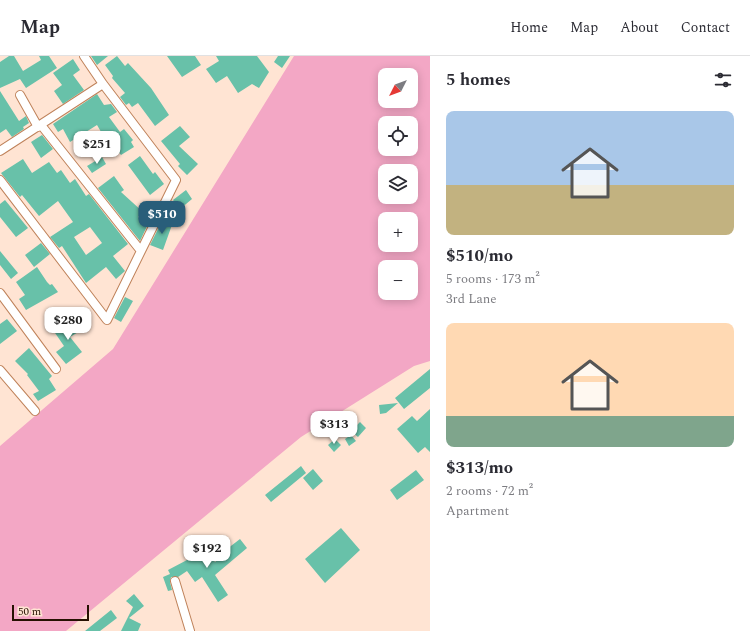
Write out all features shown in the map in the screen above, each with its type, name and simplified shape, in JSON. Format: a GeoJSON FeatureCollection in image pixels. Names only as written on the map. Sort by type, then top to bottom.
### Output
{"type":"FeatureCollection","features":[{"type":"Feature","properties":{"kind":"street"},"geometry":{"type":"LineString","coordinates":[[0,180],[107,320],[176,180],[103,84],[84,56]]}},
{"type":"Feature","properties":{"kind":"street"},"geometry":{"type":"LineString","coordinates":[[0,151],[103,84]]}},
{"type":"Feature","properties":{"kind":"street"},"geometry":{"type":"LineString","coordinates":[[20,95],[39,126],[142,251]]}},
{"type":"Feature","properties":{"kind":"street"},"geometry":{"type":"LineString","coordinates":[[0,293],[56,369]]}},
{"type":"Feature","properties":{"kind":"street"},"geometry":{"type":"LineString","coordinates":[[0,370],[35,410]]}},
{"type":"Feature","properties":{"kind":"street"},"geometry":{"type":"LineString","coordinates":[[175,581],[190,631]]}},
{"type":"Feature","properties":{"kind":"shaded area"},"geometry":{"type":"Polygon","coordinates":[[[294,56],[430,56],[430,361],[414,366],[301,437],[66,631],[0,631],[0,446],[113,349],[294,56]]]}},
{"type":"Feature","properties":{"kind":"building"},"geometry":{"type":"Polygon","coordinates":[[[9,56],[14,56],[23,71],[41,60],[39,56],[49,56],[57,68],[26,88],[20,79],[0,88],[0,62],[9,56]]]}},
{"type":"Feature","properties":{"kind":"building"},"geometry":{"type":"Polygon","coordinates":[[[91,56],[108,56],[97,65],[91,56]]]}},
{"type":"Feature","properties":{"kind":"building"},"geometry":{"type":"Polygon","coordinates":[[[117,56],[125,66],[128,63],[151,88],[169,115],[155,126],[138,103],[132,107],[129,103],[126,105],[120,97],[125,93],[112,78],[113,76],[105,65],[117,56]]]}},
{"type":"Feature","properties":{"kind":"building"},"geometry":{"type":"Polygon","coordinates":[[[167,56],[195,56],[201,65],[182,77],[167,56]]]}},
{"type":"Feature","properties":{"kind":"building"},"geometry":{"type":"Polygon","coordinates":[[[216,56],[257,56],[269,72],[259,88],[252,84],[238,93],[227,76],[216,83],[206,69],[219,61],[216,56]]]}},
{"type":"Feature","properties":{"kind":"building"},"geometry":{"type":"Polygon","coordinates":[[[278,56],[290,56],[282,68],[274,62],[278,56]]]}},
{"type":"Feature","properties":{"kind":"building"},"geometry":{"type":"Polygon","coordinates":[[[73,59],[80,70],[73,75],[84,90],[63,104],[54,91],[62,85],[53,73],[73,59]]]}},
{"type":"Feature","properties":{"kind":"building"},"geometry":{"type":"Polygon","coordinates":[[[0,91],[19,121],[26,116],[29,123],[23,127],[24,129],[12,137],[6,129],[0,133],[0,91]]]}},
{"type":"Feature","properties":{"kind":"building"},"geometry":{"type":"Polygon","coordinates":[[[97,94],[104,105],[111,104],[117,112],[109,117],[120,132],[124,129],[133,140],[131,142],[134,147],[121,155],[118,151],[113,154],[105,143],[107,142],[97,125],[70,142],[63,129],[58,132],[53,124],[97,94]]]}},
{"type":"Feature","properties":{"kind":"building"},"geometry":{"type":"Polygon","coordinates":[[[180,126],[190,137],[179,146],[198,164],[187,175],[178,166],[180,164],[161,141],[180,126]]]}},
{"type":"Feature","properties":{"kind":"building"},"geometry":{"type":"Polygon","coordinates":[[[42,135],[53,149],[41,158],[31,142],[42,135]]]}},
{"type":"Feature","properties":{"kind":"building"},"geometry":{"type":"Polygon","coordinates":[[[140,156],[153,174],[155,172],[164,184],[150,195],[128,165],[140,156]]]}},
{"type":"Feature","properties":{"kind":"building"},"geometry":{"type":"Polygon","coordinates":[[[102,157],[106,164],[92,173],[87,166],[102,157]]]}},
{"type":"Feature","properties":{"kind":"building"},"geometry":{"type":"Polygon","coordinates":[[[23,159],[32,173],[49,162],[57,173],[61,170],[70,183],[75,179],[86,196],[89,194],[128,244],[113,256],[125,271],[116,279],[106,267],[86,283],[62,246],[59,248],[50,237],[73,222],[58,201],[39,216],[22,195],[20,197],[1,173],[23,159]],[[90,227],[74,237],[86,255],[102,243],[90,227]]]}},
{"type":"Feature","properties":{"kind":"building"},"geometry":{"type":"Polygon","coordinates":[[[114,176],[124,190],[121,192],[143,212],[138,217],[149,222],[140,241],[98,188],[114,176]]]}},
{"type":"Feature","properties":{"kind":"building"},"geometry":{"type":"Polygon","coordinates":[[[186,190],[192,199],[180,209],[173,200],[186,190]]]}},
{"type":"Feature","properties":{"kind":"building"},"geometry":{"type":"Polygon","coordinates":[[[5,200],[28,228],[16,237],[0,217],[0,204],[5,200]]]}},
{"type":"Feature","properties":{"kind":"building"},"geometry":{"type":"Polygon","coordinates":[[[164,219],[173,222],[163,250],[150,245],[159,227],[161,228],[164,219]]]}},
{"type":"Feature","properties":{"kind":"building"},"geometry":{"type":"Polygon","coordinates":[[[41,243],[50,254],[34,267],[25,255],[41,243]]]}},
{"type":"Feature","properties":{"kind":"building"},"geometry":{"type":"Polygon","coordinates":[[[0,251],[18,273],[11,279],[0,265],[0,251]]]}},
{"type":"Feature","properties":{"kind":"building"},"geometry":{"type":"Polygon","coordinates":[[[37,267],[47,282],[50,285],[52,284],[58,292],[26,310],[19,299],[25,295],[16,282],[37,267]]]}},
{"type":"Feature","properties":{"kind":"building"},"geometry":{"type":"Polygon","coordinates":[[[125,297],[133,301],[121,322],[114,318],[125,297]]]}},
{"type":"Feature","properties":{"kind":"building"},"geometry":{"type":"Polygon","coordinates":[[[72,318],[80,331],[70,337],[82,352],[66,364],[56,352],[64,346],[53,330],[72,318]]]}},
{"type":"Feature","properties":{"kind":"building"},"geometry":{"type":"Polygon","coordinates":[[[7,319],[17,331],[0,344],[0,324],[7,319]]]}},
{"type":"Feature","properties":{"kind":"building"},"geometry":{"type":"Polygon","coordinates":[[[29,348],[52,376],[49,379],[56,390],[38,401],[33,394],[39,391],[27,375],[28,374],[15,361],[29,348]]]}},
{"type":"Feature","properties":{"kind":"building"},"geometry":{"type":"Polygon","coordinates":[[[430,369],[430,388],[404,409],[395,398],[430,369]]]}},
{"type":"Feature","properties":{"kind":"building"},"geometry":{"type":"Polygon","coordinates":[[[398,403],[386,413],[380,414],[379,405],[398,403]]]}},
{"type":"Feature","properties":{"kind":"building"},"geometry":{"type":"Polygon","coordinates":[[[430,409],[430,452],[425,447],[418,453],[397,429],[412,416],[417,421],[430,409]]]}},
{"type":"Feature","properties":{"kind":"building"},"geometry":{"type":"Polygon","coordinates":[[[360,422],[366,428],[358,437],[351,431],[360,422]]]}},
{"type":"Feature","properties":{"kind":"building"},"geometry":{"type":"Polygon","coordinates":[[[351,435],[356,441],[349,446],[345,439],[351,435]]]}},
{"type":"Feature","properties":{"kind":"building"},"geometry":{"type":"Polygon","coordinates":[[[335,439],[341,445],[334,452],[328,445],[335,439]]]}},
{"type":"Feature","properties":{"kind":"building"},"geometry":{"type":"Polygon","coordinates":[[[301,466],[306,473],[271,502],[265,495],[301,466]]]}},
{"type":"Feature","properties":{"kind":"building"},"geometry":{"type":"Polygon","coordinates":[[[313,469],[323,481],[313,490],[303,478],[313,469]]]}},
{"type":"Feature","properties":{"kind":"building"},"geometry":{"type":"Polygon","coordinates":[[[416,470],[424,480],[397,500],[390,490],[416,470]]]}},
{"type":"Feature","properties":{"kind":"building"},"geometry":{"type":"Polygon","coordinates":[[[341,528],[360,550],[325,583],[305,559],[341,528]]]}},
{"type":"Feature","properties":{"kind":"building"},"geometry":{"type":"Polygon","coordinates":[[[240,539],[247,548],[215,575],[228,595],[218,602],[202,577],[195,582],[187,571],[178,577],[171,577],[170,582],[172,590],[168,591],[163,577],[170,574],[168,570],[187,560],[204,547],[215,562],[229,550],[227,549],[240,539]]]}},
{"type":"Feature","properties":{"kind":"building"},"geometry":{"type":"Polygon","coordinates":[[[134,594],[144,606],[129,618],[141,624],[138,631],[121,631],[133,607],[126,601],[134,594]]]}},
{"type":"Feature","properties":{"kind":"building"},"geometry":{"type":"Polygon","coordinates":[[[111,610],[117,618],[100,631],[85,631],[111,610]]]}}]}
